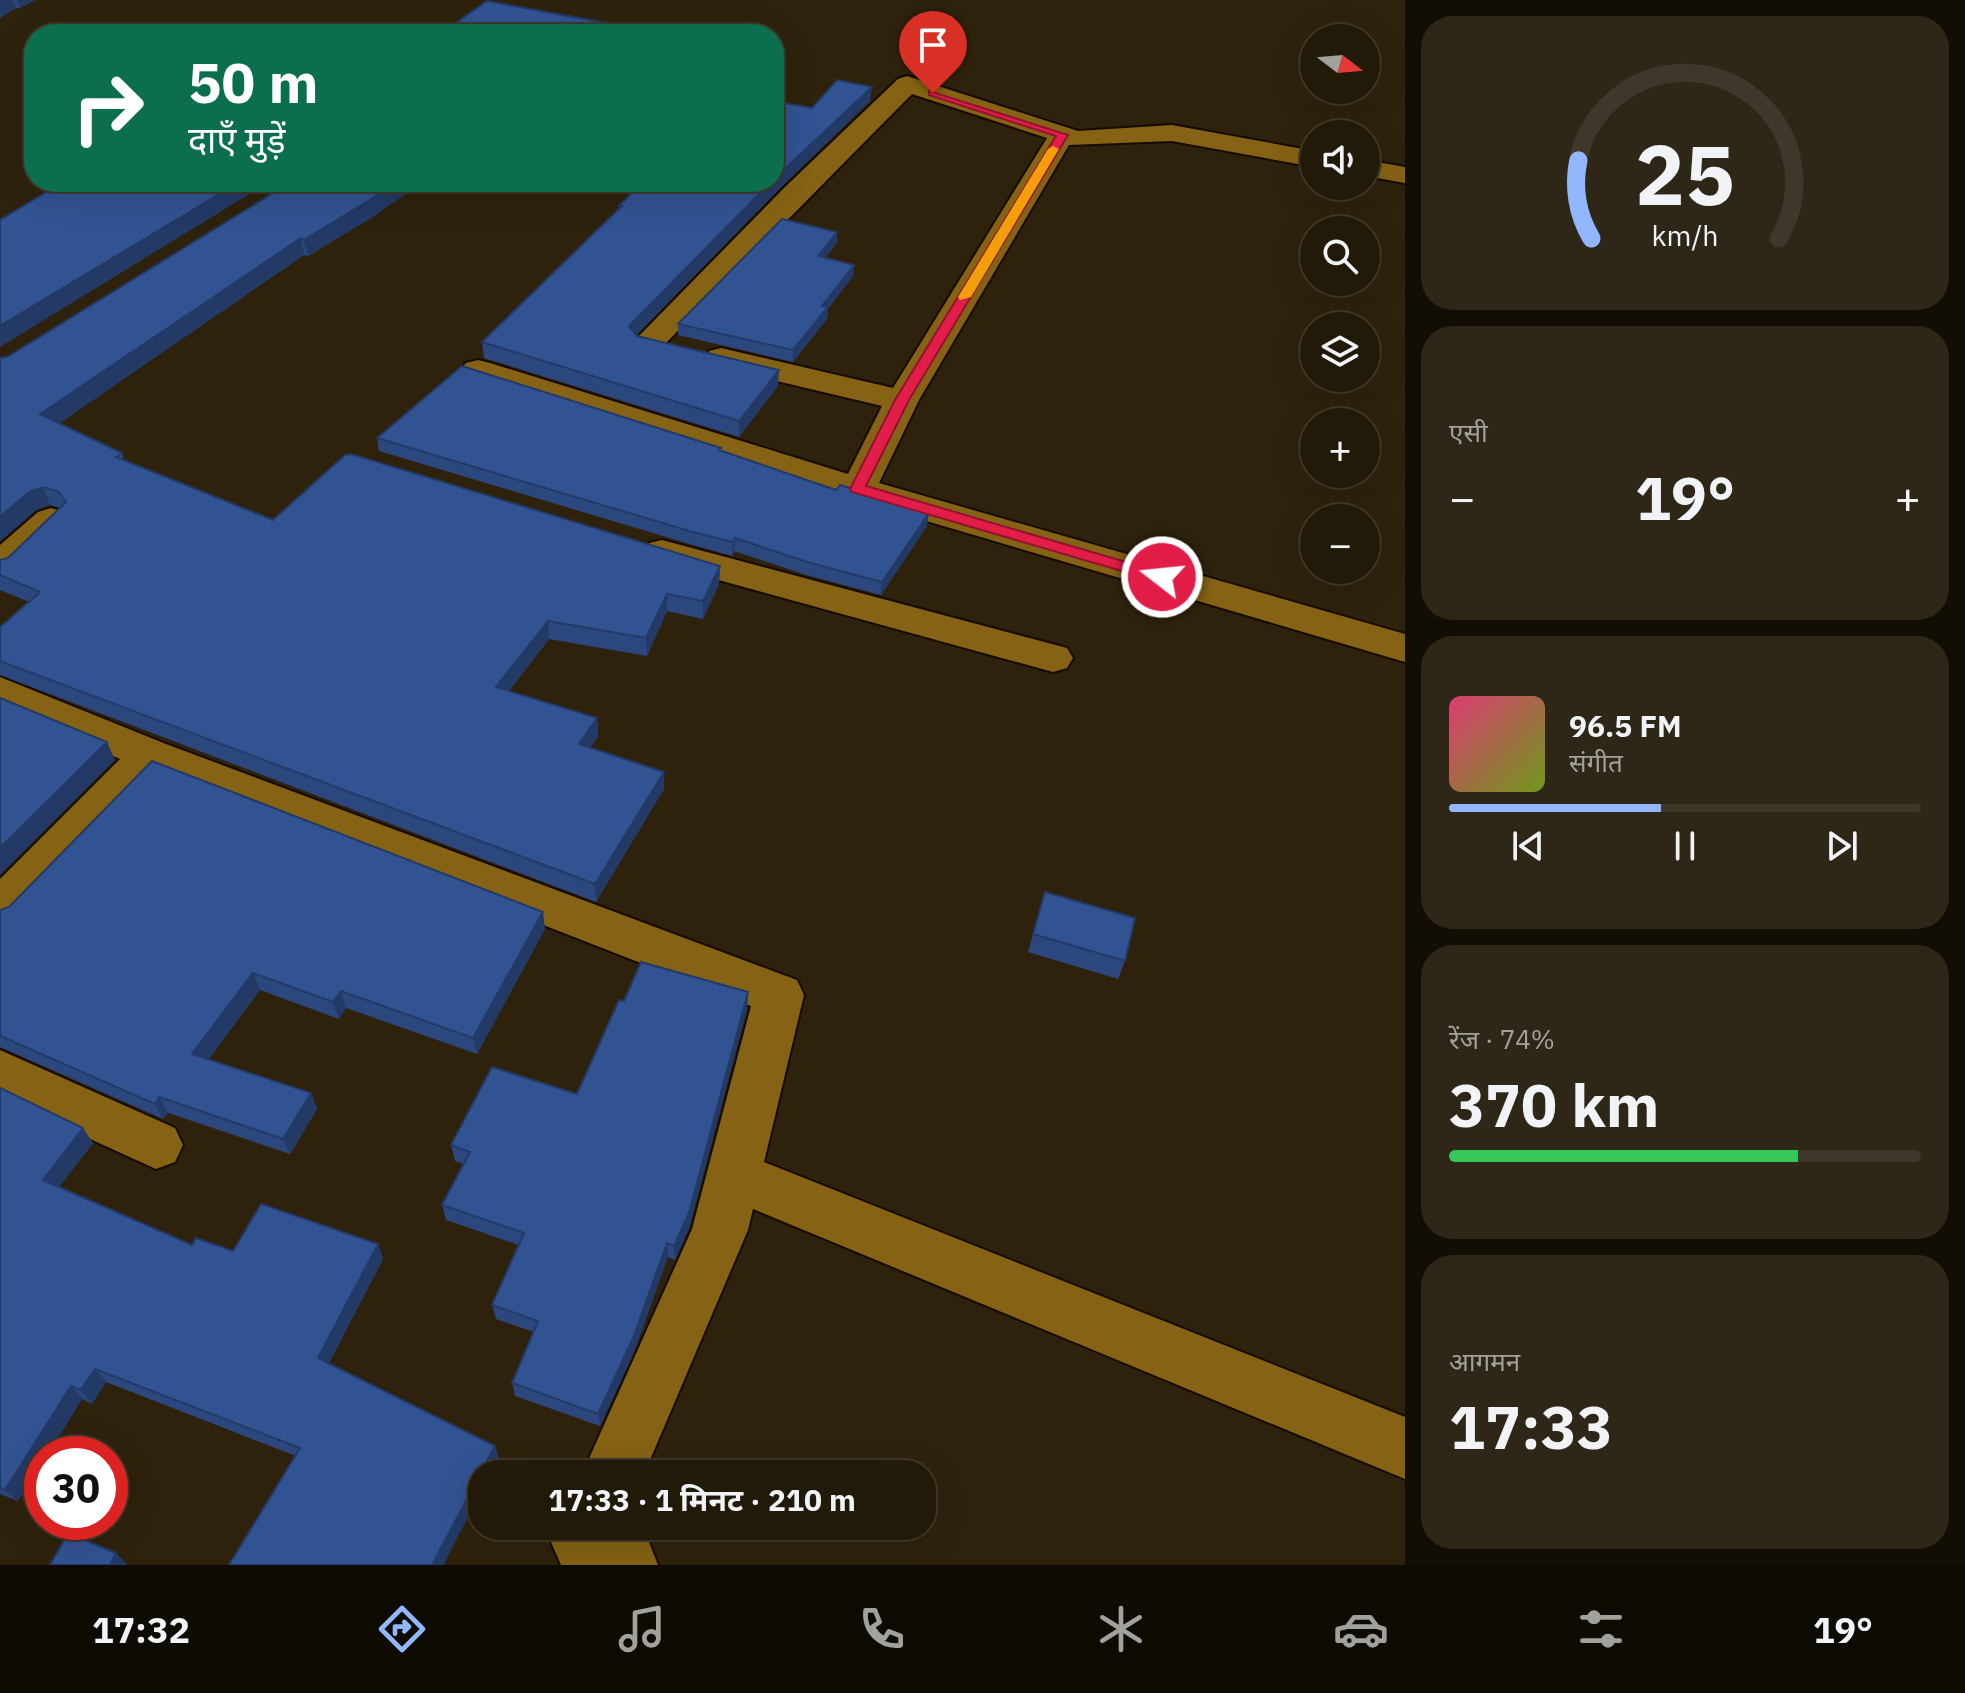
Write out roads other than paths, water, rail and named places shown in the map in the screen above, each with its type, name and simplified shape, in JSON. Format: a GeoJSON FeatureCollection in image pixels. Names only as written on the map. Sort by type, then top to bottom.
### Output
{"type":"FeatureCollection","features":[{"type":"Feature","properties":{"kind":"street"},"geometry":{"type":"LineString","coordinates":[[902,400],[649,342],[907,84],[1076,139],[1172,133],[1300,156]]}},
{"type":"Feature","properties":{"kind":"street"},"geometry":{"type":"LineString","coordinates":[[858,489],[902,400],[1062,135]]}},
{"type":"Feature","properties":{"kind":"street"},"geometry":{"type":"LineString","coordinates":[[1380,171],[1405,175]]}},
{"type":"Feature","properties":{"kind":"street"},"geometry":{"type":"LineString","coordinates":[[478,370],[858,489],[1405,648]]}},
{"type":"Feature","properties":{"kind":"street"},"geometry":{"type":"LineString","coordinates":[[0,565],[51,520]]}},
{"type":"Feature","properties":{"kind":"street"},"geometry":{"type":"LineString","coordinates":[[635,544],[1053,658]]}},
{"type":"Feature","properties":{"kind":"street"},"geometry":{"type":"LineString","coordinates":[[0,692],[151,755],[779,995],[720,1230],[619,1460]]}},
{"type":"Feature","properties":{"kind":"street"},"geometry":{"type":"LineString","coordinates":[[0,909],[151,755]]}},
{"type":"Feature","properties":{"kind":"street"},"geometry":{"type":"LineString","coordinates":[[0,1073],[156,1145]]}},
{"type":"Feature","properties":{"kind":"street"},"geometry":{"type":"LineString","coordinates":[[734,1175],[1405,1448]]}}]}
